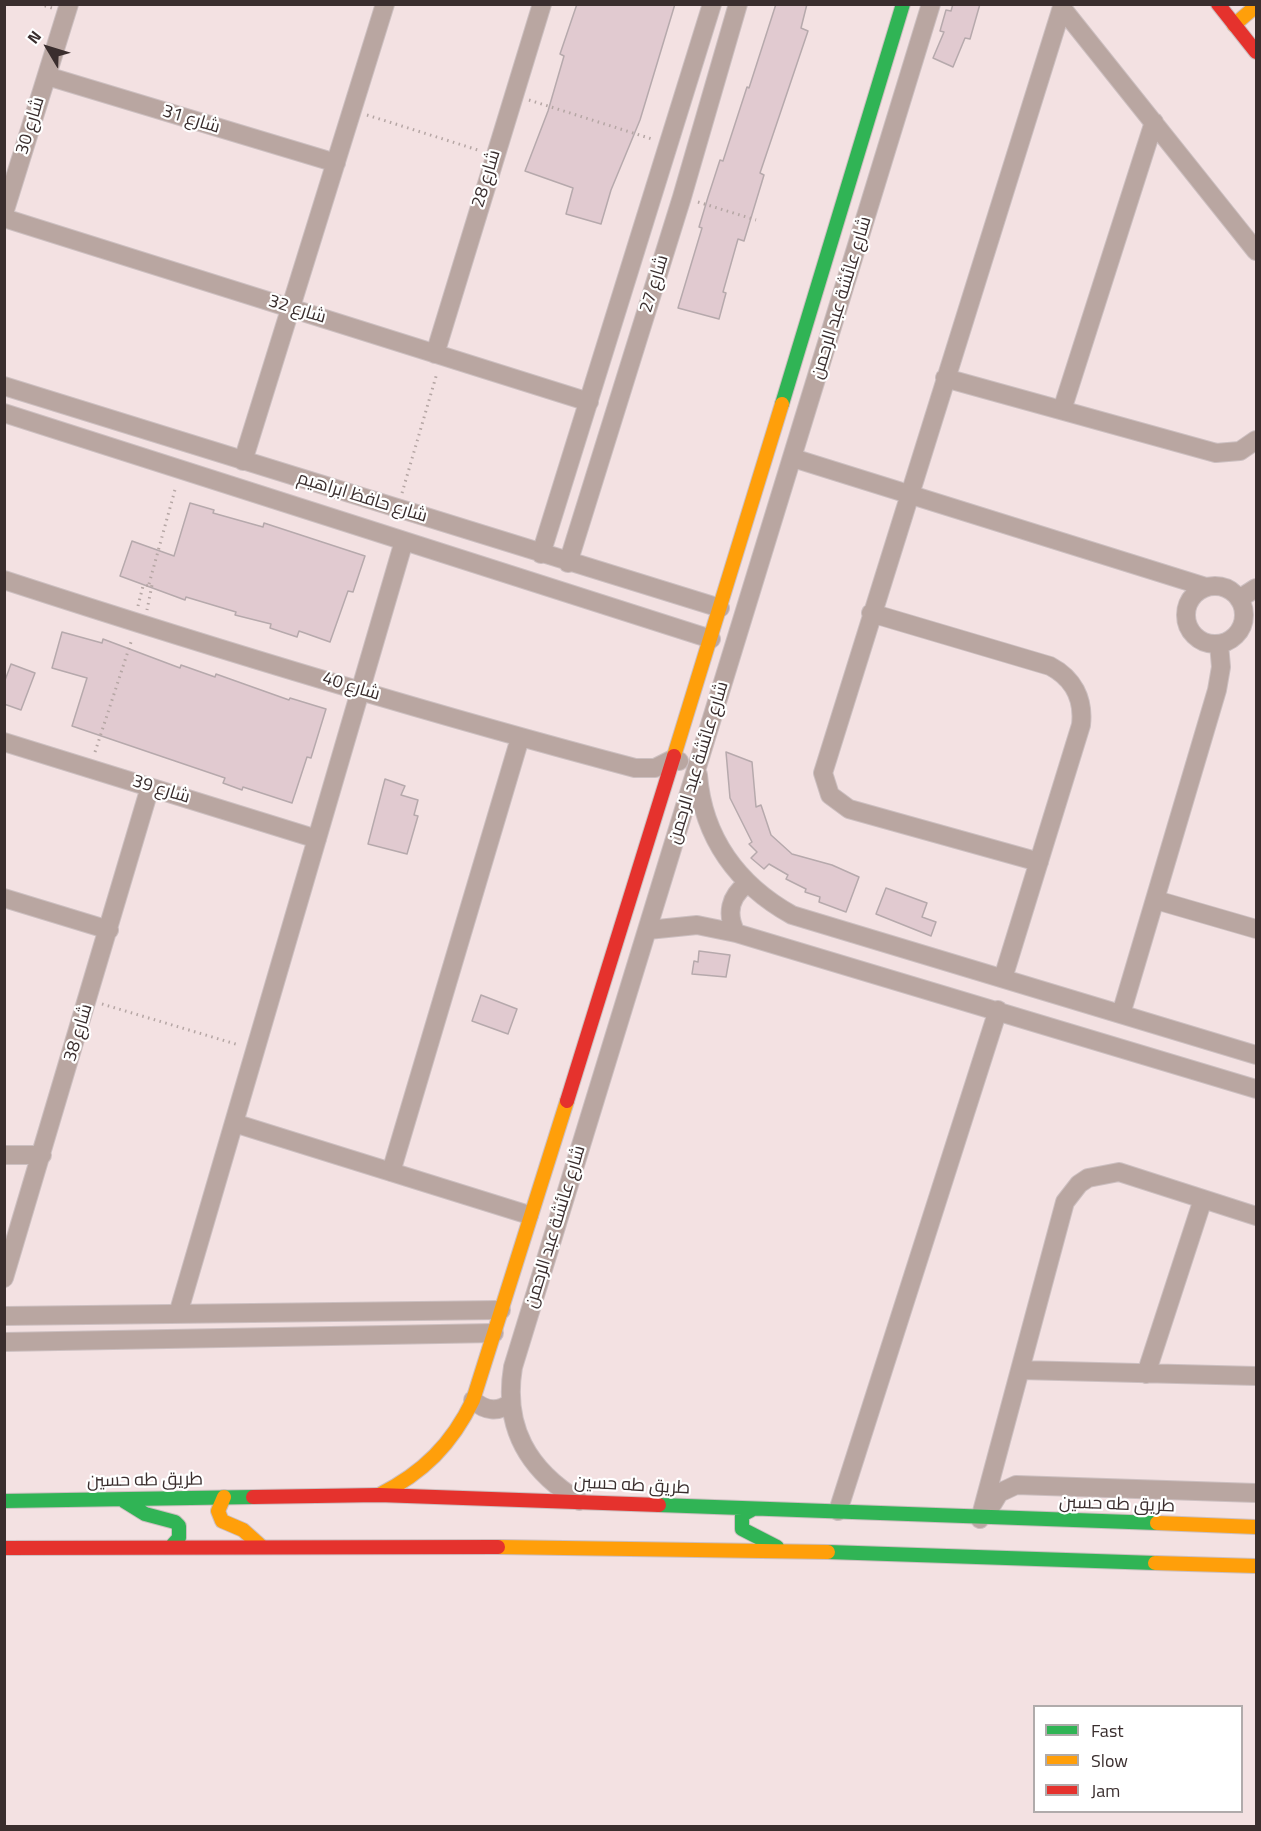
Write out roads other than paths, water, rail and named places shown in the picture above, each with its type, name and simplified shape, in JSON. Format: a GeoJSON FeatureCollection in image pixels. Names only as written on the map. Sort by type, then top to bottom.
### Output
{"type":"FeatureCollection","features":[{"type":"Feature","properties":{"kind":"main road","name":"شارع عائشة عبد الرحمن"},"geometry":{"type":"LineString","coordinates":[[379,1495],[419,1473],[437,1458],[464,1421],[473,1400],[711,639],[903,4]]}},
{"type":"Feature","properties":{"kind":"main road"},"geometry":{"type":"LineString","coordinates":[[1218,4],[1257,52]]}},
{"type":"Feature","properties":{"kind":"main road"},"geometry":{"type":"LineString","coordinates":[[1234,25],[1255,6]]}},
{"type":"Feature","properties":{"kind":"main road","name":"طريق طه حسين"},"geometry":{"type":"LineString","coordinates":[[4,1501],[379,1495],[838,1511],[983,1519],[1257,1527]]}},
{"type":"Feature","properties":{"kind":"main road"},"geometry":{"type":"LineString","coordinates":[[224,1497],[218,1511],[222,1521],[243,1530],[262,1547]]}},
{"type":"Feature","properties":{"kind":"main road"},"geometry":{"type":"LineString","coordinates":[[122,1499],[137,1511],[175,1522],[178,1526],[179,1538],[171,1547]]}},
{"type":"Feature","properties":{"kind":"main road"},"geometry":{"type":"LineString","coordinates":[[653,1506],[689,1520]]}},
{"type":"Feature","properties":{"kind":"main road"},"geometry":{"type":"LineString","coordinates":[[753,1509],[742,1515],[742,1529],[746,1533],[768,1539],[780,1551]]}},
{"type":"Feature","properties":{"kind":"main road"},"geometry":{"type":"LineString","coordinates":[[1029,1520],[1036,1522],[1047,1537],[1046,1550],[1036,1559]]}},
{"type":"Feature","properties":{"kind":"main road"},"geometry":{"type":"LineString","coordinates":[[686,1550],[696,1537]]}},
{"type":"Feature","properties":{"kind":"main road"},"geometry":{"type":"LineString","coordinates":[[4,1548],[454,1546],[780,1551],[1257,1566]]}},
{"type":"Feature","properties":{"kind":"street","name":"شارع 30"},"geometry":{"type":"LineString","coordinates":[[4,213],[69,4]]}},
{"type":"Feature","properties":{"kind":"street"},"geometry":{"type":"LineString","coordinates":[[243,461],[385,4]]}},
{"type":"Feature","properties":{"kind":"street","name":"شارع 28"},"geometry":{"type":"LineString","coordinates":[[439,355],[494,156],[542,4]]}},
{"type":"Feature","properties":{"kind":"street","name":"شارع 27"},"geometry":{"type":"LineString","coordinates":[[541,554],[712,4]]}},
{"type":"Feature","properties":{"kind":"street","name":"شارع 27"},"geometry":{"type":"LineString","coordinates":[[568,563],[682,197],[738,4]]}},
{"type":"Feature","properties":{"kind":"street","name":"شارع عائشة عبد الرحمن"},"geometry":{"type":"LineString","coordinates":[[579,1501],[545,1476],[532,1461],[518,1433],[510,1403],[513,1367],[931,4]]}},
{"type":"Feature","properties":{"kind":"street"},"geometry":{"type":"LineString","coordinates":[[1062,6],[1257,251]]}},
{"type":"Feature","properties":{"kind":"street"},"geometry":{"type":"LineString","coordinates":[[1039,862],[856,812],[842,806],[830,795],[824,781],[823,765],[1062,6]]}},
{"type":"Feature","properties":{"kind":"street","name":"شارع 31"},"geometry":{"type":"LineString","coordinates":[[47,76],[336,163]]}},
{"type":"Feature","properties":{"kind":"street"},"geometry":{"type":"LineString","coordinates":[[1062,410],[1154,122]]}},
{"type":"Feature","properties":{"kind":"street","name":"شارع 32"},"geometry":{"type":"LineString","coordinates":[[4,219],[589,402]]}},
{"type":"Feature","properties":{"kind":"street"},"geometry":{"type":"LineString","coordinates":[[800,345],[825,352]]}},
{"type":"Feature","properties":{"kind":"street"},"geometry":{"type":"LineString","coordinates":[[945,378],[1216,453],[1240,451],[1257,440]]}},
{"type":"Feature","properties":{"kind":"street","name":"شارع حافظ ابراهيم"},"geometry":{"type":"LineString","coordinates":[[4,386],[568,563],[720,608]]}},
{"type":"Feature","properties":{"kind":"street","name":"شارع حافظ ابراهيم"},"geometry":{"type":"LineString","coordinates":[[4,413],[711,639]]}},
{"type":"Feature","properties":{"kind":"street"},"geometry":{"type":"LineString","coordinates":[[793,458],[1206,587],[1219,586],[1230,590],[1239,599],[1244,610],[1244,622],[1239,632],[1230,640],[1219,644],[1201,640],[1188,627],[1186,616],[1188,603],[1196,593],[1206,587]]}},
{"type":"Feature","properties":{"kind":"street"},"geometry":{"type":"LineString","coordinates":[[178,1314],[404,542]]}},
{"type":"Feature","properties":{"kind":"street","name":"شارع 40"},"geometry":{"type":"LineString","coordinates":[[4,580],[138,624],[520,738],[635,768],[655,768],[673,759]]}},
{"type":"Feature","properties":{"kind":"street"},"geometry":{"type":"LineString","coordinates":[[1239,599],[1257,588]]}},
{"type":"Feature","properties":{"kind":"street"},"geometry":{"type":"LineString","coordinates":[[871,613],[1050,666],[1071,682],[1082,708],[1081,725],[1003,978]]}},
{"type":"Feature","properties":{"kind":"street"},"geometry":{"type":"LineString","coordinates":[[1121,1014],[1220,679],[1219,644]]}},
{"type":"Feature","properties":{"kind":"street"},"geometry":{"type":"LineString","coordinates":[[391,1172],[520,738]]}},
{"type":"Feature","properties":{"kind":"street","name":"شارع 39"},"geometry":{"type":"LineString","coordinates":[[4,742],[317,839]]}},
{"type":"Feature","properties":{"kind":"street"},"geometry":{"type":"LineString","coordinates":[[673,759],[698,767],[699,788],[708,823],[724,856],[747,884],[792,915],[1257,1054]]}},
{"type":"Feature","properties":{"kind":"street","name":"شارع 38"},"geometry":{"type":"LineString","coordinates":[[4,1278],[150,787]]}},
{"type":"Feature","properties":{"kind":"street"},"geometry":{"type":"LineString","coordinates":[[736,933],[730,918],[732,902],[747,884]]}},
{"type":"Feature","properties":{"kind":"street"},"geometry":{"type":"LineString","coordinates":[[4,898],[109,930]]}},
{"type":"Feature","properties":{"kind":"street"},"geometry":{"type":"LineString","coordinates":[[1156,900],[1257,929]]}},
{"type":"Feature","properties":{"kind":"street"},"geometry":{"type":"LineString","coordinates":[[648,930],[697,925],[736,933],[1257,1089]]}},
{"type":"Feature","properties":{"kind":"street"},"geometry":{"type":"LineString","coordinates":[[951,996],[963,966]]}},
{"type":"Feature","properties":{"kind":"street"},"geometry":{"type":"LineString","coordinates":[[601,987],[628,993]]}},
{"type":"Feature","properties":{"kind":"street"},"geometry":{"type":"LineString","coordinates":[[838,1511],[998,1010]]}},
{"type":"Feature","properties":{"kind":"street"},"geometry":{"type":"LineString","coordinates":[[1205,1073],[1216,1042]]}},
{"type":"Feature","properties":{"kind":"street"},"geometry":{"type":"LineString","coordinates":[[234,1123],[530,1215]]}},
{"type":"Feature","properties":{"kind":"street"},"geometry":{"type":"LineString","coordinates":[[4,1155],[42,1155]]}},
{"type":"Feature","properties":{"kind":"street"},"geometry":{"type":"LineString","coordinates":[[983,1519],[1065,1202],[1079,1184],[1098,1174],[1119,1172],[1257,1216]]}},
{"type":"Feature","properties":{"kind":"street"},"geometry":{"type":"LineString","coordinates":[[1146,1374],[1203,1199]]}},
{"type":"Feature","properties":{"kind":"street","name":"شارع عائشة عبد الرحمن"},"geometry":{"type":"LineString","coordinates":[[4,1316],[501,1310]]}},
{"type":"Feature","properties":{"kind":"street"},"geometry":{"type":"LineString","coordinates":[[4,1342],[494,1333]]}},
{"type":"Feature","properties":{"kind":"street"},"geometry":{"type":"LineString","coordinates":[[1020,1370],[1257,1376]]}},
{"type":"Feature","properties":{"kind":"street"},"geometry":{"type":"LineString","coordinates":[[473,1400],[488,1409],[500,1409],[510,1403]]}},
{"type":"Feature","properties":{"kind":"street"},"geometry":{"type":"LineString","coordinates":[[983,1519],[994,1498],[1007,1487],[1016,1485],[1257,1493]]}}]}
